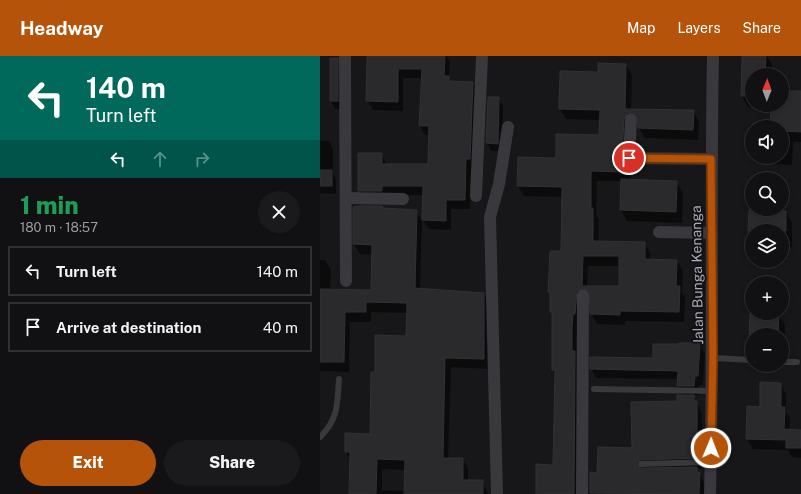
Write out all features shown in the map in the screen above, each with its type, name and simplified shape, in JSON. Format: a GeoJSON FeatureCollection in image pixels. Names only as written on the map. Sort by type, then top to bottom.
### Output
{"type":"FeatureCollection","features":[{"type":"Feature","properties":{"kind":"street"},"geometry":{"type":"LineString","coordinates":[[345,56],[346,281]]}},
{"type":"Feature","properties":{"kind":"street"},"geometry":{"type":"LineString","coordinates":[[476,196],[482,56]]}},
{"type":"Feature","properties":{"kind":"street","name":"Jalan Bunga Kenanga"},"geometry":{"type":"LineString","coordinates":[[710,494],[713,390],[711,159],[713,56]]}},
{"type":"Feature","properties":{"kind":"street"},"geometry":{"type":"LineString","coordinates":[[631,119],[629,158],[711,159]]}},
{"type":"Feature","properties":{"kind":"street"},"geometry":{"type":"LineString","coordinates":[[497,494],[490,217],[499,184],[508,127]]}},
{"type":"Feature","properties":{"kind":"street"},"geometry":{"type":"LineString","coordinates":[[346,198],[403,199]]}},
{"type":"Feature","properties":{"kind":"street"},"geometry":{"type":"LineString","coordinates":[[659,232],[712,233]]}},
{"type":"Feature","properties":{"kind":"street"},"geometry":{"type":"LineString","coordinates":[[582,494],[583,295]]}},
{"type":"Feature","properties":{"kind":"lane"},"geometry":{"type":"LineString","coordinates":[[713,358],[745,360]]}},
{"type":"Feature","properties":{"kind":"lane"},"geometry":{"type":"LineString","coordinates":[[789,362],[797,362]]}},
{"type":"Feature","properties":{"kind":"lane"},"geometry":{"type":"LineString","coordinates":[[320,437],[330,426],[336,415],[339,379]]}},
{"type":"Feature","properties":{"kind":"lane"},"geometry":{"type":"LineString","coordinates":[[594,389],[713,390]]}},
{"type":"Feature","properties":{"kind":"lane"},"geometry":{"type":"LineString","coordinates":[[640,464],[711,462]]}},
{"type":"Feature","properties":{"kind":"building"},"geometry":{"type":"Polygon","coordinates":[[[367,56],[445,56],[444,76],[449,76],[449,81],[473,82],[470,159],[466,159],[465,200],[446,200],[446,221],[422,220],[423,186],[382,186],[382,191],[358,191],[358,153],[382,153],[382,164],[428,164],[429,126],[419,126],[422,69],[398,69],[398,102],[366,101],[367,56]]]}},
{"type":"Feature","properties":{"kind":"building"},"geometry":{"type":"Polygon","coordinates":[[[742,56],[766,56],[765,68],[745,68],[745,96],[741,96],[742,56]]]}},
{"type":"Feature","properties":{"kind":"building"},"geometry":{"type":"Polygon","coordinates":[[[330,58],[338,58],[338,101],[330,101],[330,58]]]}},
{"type":"Feature","properties":{"kind":"building"},"geometry":{"type":"Polygon","coordinates":[[[598,63],[626,64],[625,109],[694,110],[693,130],[638,128],[637,115],[632,112],[627,113],[624,119],[622,158],[624,172],[591,171],[593,241],[645,242],[645,259],[677,260],[676,286],[680,286],[679,312],[620,311],[620,315],[590,314],[589,291],[583,288],[577,291],[572,327],[572,351],[575,351],[574,494],[536,494],[536,464],[552,465],[553,463],[555,370],[552,370],[552,312],[550,312],[550,292],[548,292],[550,251],[561,251],[562,187],[517,186],[518,157],[556,158],[556,134],[599,135],[600,110],[559,109],[560,71],[598,72],[598,63]],[[583,256],[582,286],[619,286],[619,256],[583,256]]]}},
{"type":"Feature","properties":{"kind":"building"},"geometry":{"type":"Polygon","coordinates":[[[789,91],[801,91],[801,132],[789,131],[789,120],[770,120],[771,112],[789,112],[789,91]]]}},
{"type":"Feature","properties":{"kind":"building"},"geometry":{"type":"Polygon","coordinates":[[[488,97],[499,97],[498,144],[486,143],[488,97]]]}},
{"type":"Feature","properties":{"kind":"building"},"geometry":{"type":"Polygon","coordinates":[[[320,170],[332,170],[332,186],[320,186],[320,170]]]}},
{"type":"Feature","properties":{"kind":"building"},"geometry":{"type":"Polygon","coordinates":[[[621,179],[677,181],[676,212],[620,210],[621,179]]]}},
{"type":"Feature","properties":{"kind":"building"},"geometry":{"type":"Polygon","coordinates":[[[382,206],[383,208],[417,210],[415,288],[484,293],[484,359],[445,358],[443,458],[463,458],[463,480],[483,480],[483,494],[404,494],[405,460],[377,459],[376,494],[349,494],[350,452],[345,452],[345,433],[370,434],[371,372],[375,372],[375,335],[406,336],[407,303],[366,302],[366,312],[345,312],[344,362],[320,362],[320,289],[371,290],[372,245],[353,244],[353,207],[382,206]]]}},
{"type":"Feature","properties":{"kind":"building"},"geometry":{"type":"Polygon","coordinates":[[[749,216],[786,216],[786,224],[748,224],[749,216]]]}},
{"type":"Feature","properties":{"kind":"building"},"geometry":{"type":"Polygon","coordinates":[[[750,320],[779,320],[778,328],[749,328],[750,320]]]}},
{"type":"Feature","properties":{"kind":"building"},"geometry":{"type":"Polygon","coordinates":[[[700,343],[698,376],[695,376],[694,386],[677,386],[678,371],[590,369],[590,357],[653,358],[653,344],[700,343]]]}},
{"type":"Feature","properties":{"kind":"building"},"geometry":{"type":"Polygon","coordinates":[[[760,382],[781,383],[781,407],[785,407],[784,429],[801,430],[801,448],[786,448],[786,440],[746,439],[747,406],[760,407],[760,382]]]}},
{"type":"Feature","properties":{"kind":"building"},"geometry":{"type":"Polygon","coordinates":[[[677,395],[694,395],[694,401],[697,401],[697,458],[641,460],[637,462],[637,465],[641,468],[697,467],[697,472],[700,472],[699,494],[590,493],[590,472],[597,473],[598,447],[632,448],[631,402],[677,401],[677,395]]]}},
{"type":"Feature","properties":{"kind":"route"},"geometry":{"type":"LineString","coordinates":[[629,158],[711,159],[713,390],[711,448]]}}]}
